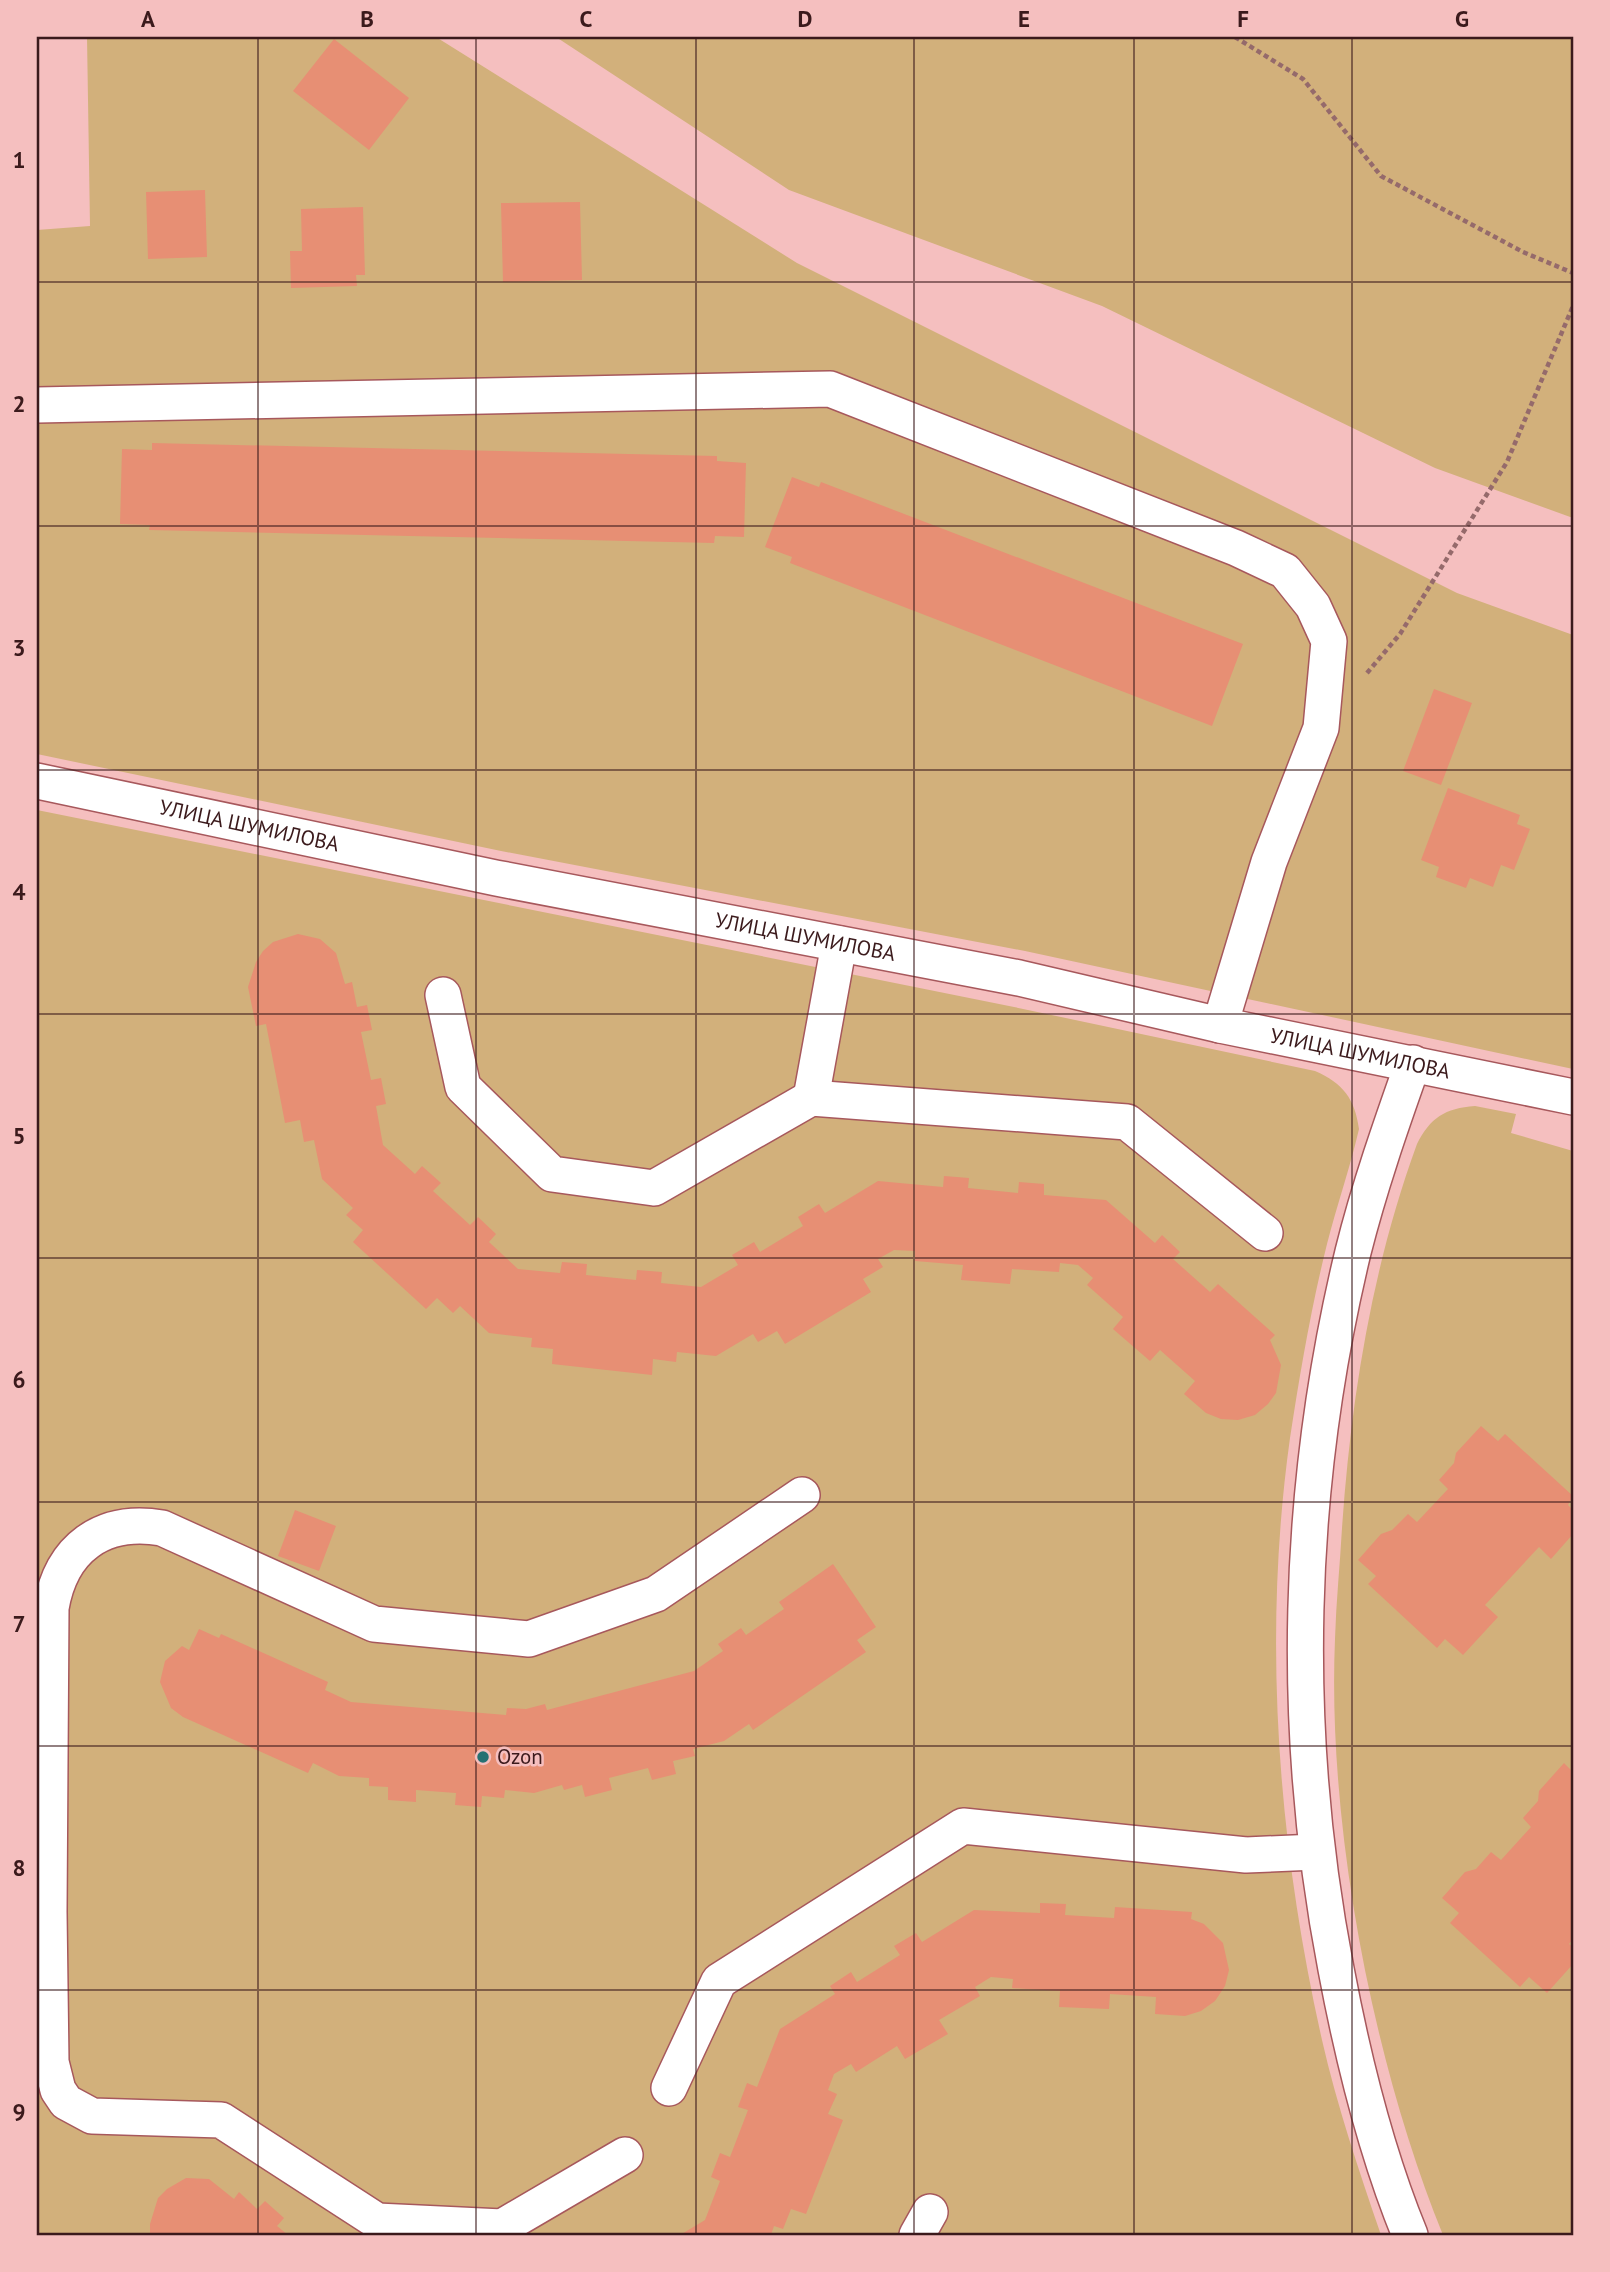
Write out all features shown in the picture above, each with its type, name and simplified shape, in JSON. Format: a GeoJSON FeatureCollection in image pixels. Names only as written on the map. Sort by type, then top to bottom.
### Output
{"type":"FeatureCollection","features":[{"type":"Feature","properties":{"kind":"street"},"geometry":{"type":"LineString","coordinates":[[37,405],[830,389],[1224,543],[1285,571],[1313,606],[1329,641],[1321,728],[1269,862],[1220,1025]]}},
{"type":"Feature","properties":{"kind":"street","name":"УЛИЦА ШУМИЛОВА"},"geometry":{"type":"LineString","coordinates":[[37,781],[496,878],[1019,978],[1220,1025],[1573,1097]]}},
{"type":"Feature","properties":{"kind":"street"},"geometry":{"type":"LineString","coordinates":[[811,1098],[839,944]]}},
{"type":"Feature","properties":{"kind":"street"},"geometry":{"type":"LineString","coordinates":[[443,995],[463,1087],[552,1174],[654,1188],[811,1098],[1127,1122],[1265,1233]]}},
{"type":"Feature","properties":{"kind":"street"},"geometry":{"type":"LineString","coordinates":[[1410,2235],[1375,2132],[1348,2035],[1317,1853],[1306,1740],[1304,1641],[1308,1543],[1317,1444],[1332,1347],[1353,1251],[1380,1156],[1412,1063]]}},
{"type":"Feature","properties":{"kind":"street"},"geometry":{"type":"LineString","coordinates":[[625,2155],[502,2227],[377,2221],[221,2120],[107,2117],[78,2111],[58,2090],[53,2077],[43,1912],[51,1608],[54,1589],[67,1563],[86,1542],[104,1532],[143,1524],[162,1528],[374,1624],[529,1639],[656,1594],[802,1495]]}},
{"type":"Feature","properties":{"kind":"street"},"geometry":{"type":"LineString","coordinates":[[669,2088],[719,1981],[963,1826],[1246,1855],[1317,1853]]}},
{"type":"Feature","properties":{"kind":"path"},"geometry":{"type":"LineString","coordinates":[[1235,37],[1303,79],[1381,176],[1522,252],[1573,273]]}},
{"type":"Feature","properties":{"kind":"path"},"geometry":{"type":"LineString","coordinates":[[1365,676],[1400,634],[1507,462],[1573,306]]}},
{"type":"Feature","properties":{"kind":"shaded area"},"geometry":{"type":"Polygon","coordinates":[[[87,37],[436,37],[797,263],[1457,593],[1573,635],[1573,1069],[1025,951],[501,851],[37,754],[37,230],[90,226],[87,37]]]}},
{"type":"Feature","properties":{"kind":"shaded area"},"geometry":{"type":"Polygon","coordinates":[[[556,37],[1573,37],[1573,518],[1435,468],[1102,306],[789,190],[556,37]]]}},
{"type":"Feature","properties":{"kind":"shaded area"},"geometry":{"type":"Polygon","coordinates":[[[37,810],[1014,1007],[1315,1071],[1333,1081],[1346,1093],[1359,1129],[1321,1268],[1290,1438],[1277,1589],[1276,1665],[1285,1817],[1307,1966],[1334,2089],[1381,2235],[37,2235],[37,810]]]}},
{"type":"Feature","properties":{"kind":"shaded area"},"geometry":{"type":"Polygon","coordinates":[[[1475,1106],[1516,1114],[1511,1133],[1573,1151],[1573,2235],[1443,2235],[1395,2096],[1376,2020],[1347,1864],[1339,1787],[1334,1711],[1336,1611],[1351,1430],[1366,1333],[1388,1238],[1417,1144],[1427,1127],[1440,1116],[1455,1109],[1475,1106]]]}},
{"type":"Feature","properties":{"kind":"building"},"geometry":{"type":"Polygon","coordinates":[[[334,39],[409,98],[369,150],[293,91],[334,39]]]}},
{"type":"Feature","properties":{"kind":"building"},"geometry":{"type":"Polygon","coordinates":[[[205,190],[207,257],[148,259],[146,192],[205,190]]]}},
{"type":"Feature","properties":{"kind":"building"},"geometry":{"type":"Polygon","coordinates":[[[580,202],[582,280],[503,282],[501,203],[580,202]]]}},
{"type":"Feature","properties":{"kind":"building"},"geometry":{"type":"Polygon","coordinates":[[[363,207],[365,275],[356,275],[357,286],[291,288],[290,251],[302,251],[301,209],[363,207]]]}},
{"type":"Feature","properties":{"kind":"building"},"geometry":{"type":"Polygon","coordinates":[[[152,443],[717,456],[717,461],[746,463],[744,537],[715,536],[714,543],[149,530],[150,525],[120,524],[122,449],[152,450],[152,443]]]}},
{"type":"Feature","properties":{"kind":"building"},"geometry":{"type":"Polygon","coordinates":[[[792,477],[819,487],[821,482],[1243,644],[1212,726],[790,563],[792,557],[765,547],[792,477]]]}},
{"type":"Feature","properties":{"kind":"building"},"geometry":{"type":"Polygon","coordinates":[[[1434,689],[1472,703],[1441,785],[1403,771],[1434,689]]]}},
{"type":"Feature","properties":{"kind":"building"},"geometry":{"type":"Polygon","coordinates":[[[1448,788],[1520,815],[1517,824],[1530,829],[1514,870],[1501,865],[1493,887],[1470,878],[1466,888],[1436,877],[1439,867],[1421,860],[1448,788]]]}},
{"type":"Feature","properties":{"kind":"building"},"geometry":{"type":"Polygon","coordinates":[[[298,934],[320,939],[336,953],[345,984],[352,982],[357,1007],[367,1005],[372,1030],[361,1032],[371,1080],[381,1078],[386,1104],[376,1106],[383,1145],[415,1174],[422,1166],[441,1183],[433,1191],[470,1225],[478,1217],[496,1234],[489,1242],[518,1269],[560,1273],[562,1262],[587,1264],[586,1275],[636,1280],[637,1270],[662,1272],[661,1283],[701,1287],[738,1265],[732,1255],[754,1242],[760,1252],[803,1226],[798,1217],[819,1204],[825,1213],[878,1181],[943,1187],[944,1176],[969,1178],[968,1188],[1018,1193],[1019,1182],[1044,1184],[1044,1195],[1106,1200],[1155,1243],[1162,1235],[1180,1252],[1173,1259],[1210,1292],[1218,1284],[1275,1335],[1270,1340],[1281,1365],[1276,1393],[1255,1415],[1238,1420],[1221,1419],[1206,1413],[1184,1394],[1195,1381],[1160,1350],[1150,1361],[1113,1329],[1123,1317],[1087,1285],[1093,1278],[1078,1265],[1060,1263],[1059,1272],[1012,1269],[1010,1284],[961,1280],[963,1265],[915,1261],[915,1251],[894,1250],[878,1259],[883,1267],[863,1279],[871,1292],[785,1344],[777,1331],[758,1342],[753,1334],[716,1356],[677,1352],[676,1362],[653,1359],[652,1375],[552,1364],[553,1349],[531,1347],[532,1338],[489,1333],[460,1306],[453,1313],[437,1298],[426,1309],[353,1242],[363,1230],[346,1215],[353,1208],[322,1179],[314,1140],[304,1142],[300,1120],[285,1123],[266,1024],[256,1026],[248,987],[256,962],[263,951],[273,942],[298,934]]]}},
{"type":"Feature","properties":{"kind":"building"},"geometry":{"type":"Polygon","coordinates":[[[1481,1426],[1498,1441],[1505,1434],[1573,1496],[1568,1505],[1573,1510],[1573,1534],[1551,1559],[1539,1547],[1485,1605],[1498,1617],[1463,1655],[1445,1639],[1437,1648],[1368,1584],[1376,1576],[1358,1560],[1381,1534],[1392,1530],[1408,1514],[1417,1522],[1448,1489],[1439,1480],[1454,1463],[1456,1453],[1481,1426]]]}},
{"type":"Feature","properties":{"kind":"building"},"geometry":{"type":"Polygon","coordinates":[[[295,1510],[336,1526],[319,1571],[278,1556],[295,1510]]]}},
{"type":"Feature","properties":{"kind":"building"},"geometry":{"type":"Polygon","coordinates":[[[833,1564],[876,1627],[857,1640],[866,1652],[753,1730],[749,1724],[724,1741],[693,1749],[695,1756],[673,1761],[676,1774],[652,1780],[648,1768],[609,1778],[612,1790],[585,1797],[582,1785],[564,1790],[562,1785],[534,1793],[505,1790],[504,1798],[482,1796],[481,1807],[455,1805],[456,1793],[416,1790],[416,1802],[388,1800],[388,1787],[369,1786],[369,1778],[339,1776],[313,1763],[308,1773],[183,1717],[171,1708],[160,1682],[165,1661],[182,1646],[189,1650],[199,1629],[219,1638],[221,1634],[328,1682],[325,1690],[351,1702],[506,1715],[507,1708],[526,1709],[545,1704],[547,1710],[694,1671],[723,1651],[718,1644],[741,1628],[746,1635],[784,1609],[779,1602],[833,1564]]]}},
{"type":"Feature","properties":{"kind":"building"},"geometry":{"type":"Polygon","coordinates":[[[1564,1763],[1573,1772],[1573,1939],[1569,1944],[1573,1947],[1573,1964],[1547,1993],[1529,1977],[1520,1987],[1450,1923],[1459,1913],[1442,1898],[1465,1872],[1476,1869],[1491,1852],[1501,1860],[1531,1827],[1523,1818],[1538,1801],[1539,1791],[1564,1763]]]}},
{"type":"Feature","properties":{"kind":"building"},"geometry":{"type":"Polygon","coordinates":[[[1040,1903],[1066,1904],[1065,1915],[1114,1918],[1115,1907],[1192,1912],[1191,1919],[1204,1924],[1223,1943],[1229,1970],[1225,1986],[1215,2001],[1201,2011],[1185,2016],[1155,2014],[1156,1997],[1110,1994],[1109,2009],[1059,2007],[1060,1991],[1012,1988],[1013,1979],[991,1977],[975,1987],[980,1996],[939,2020],[948,2034],[905,2059],[897,2046],[856,2072],[851,2064],[834,2074],[828,2090],[837,2094],[828,2114],[843,2120],[806,2214],[791,2209],[783,2229],[774,2226],[771,2235],[680,2235],[705,2220],[720,2181],[711,2177],[720,2153],[730,2157],[748,2110],[738,2107],[747,2083],[757,2087],[780,2029],[835,1994],[830,1986],[851,1972],[857,1982],[900,1955],[894,1946],[916,1933],[922,1942],[974,1910],[1040,1913],[1040,1903]]]}},
{"type":"Feature","properties":{"kind":"building"},"geometry":{"type":"Polygon","coordinates":[[[186,2178],[209,2179],[234,2199],[239,2192],[257,2209],[265,2201],[284,2218],[277,2226],[288,2235],[150,2235],[150,2224],[158,2198],[186,2178]]]}},
{"type":"Feature","properties":{"kind":"place","name":"Ozon"},"geometry":{"type":"Point","coordinates":[483,1757]}}]}
